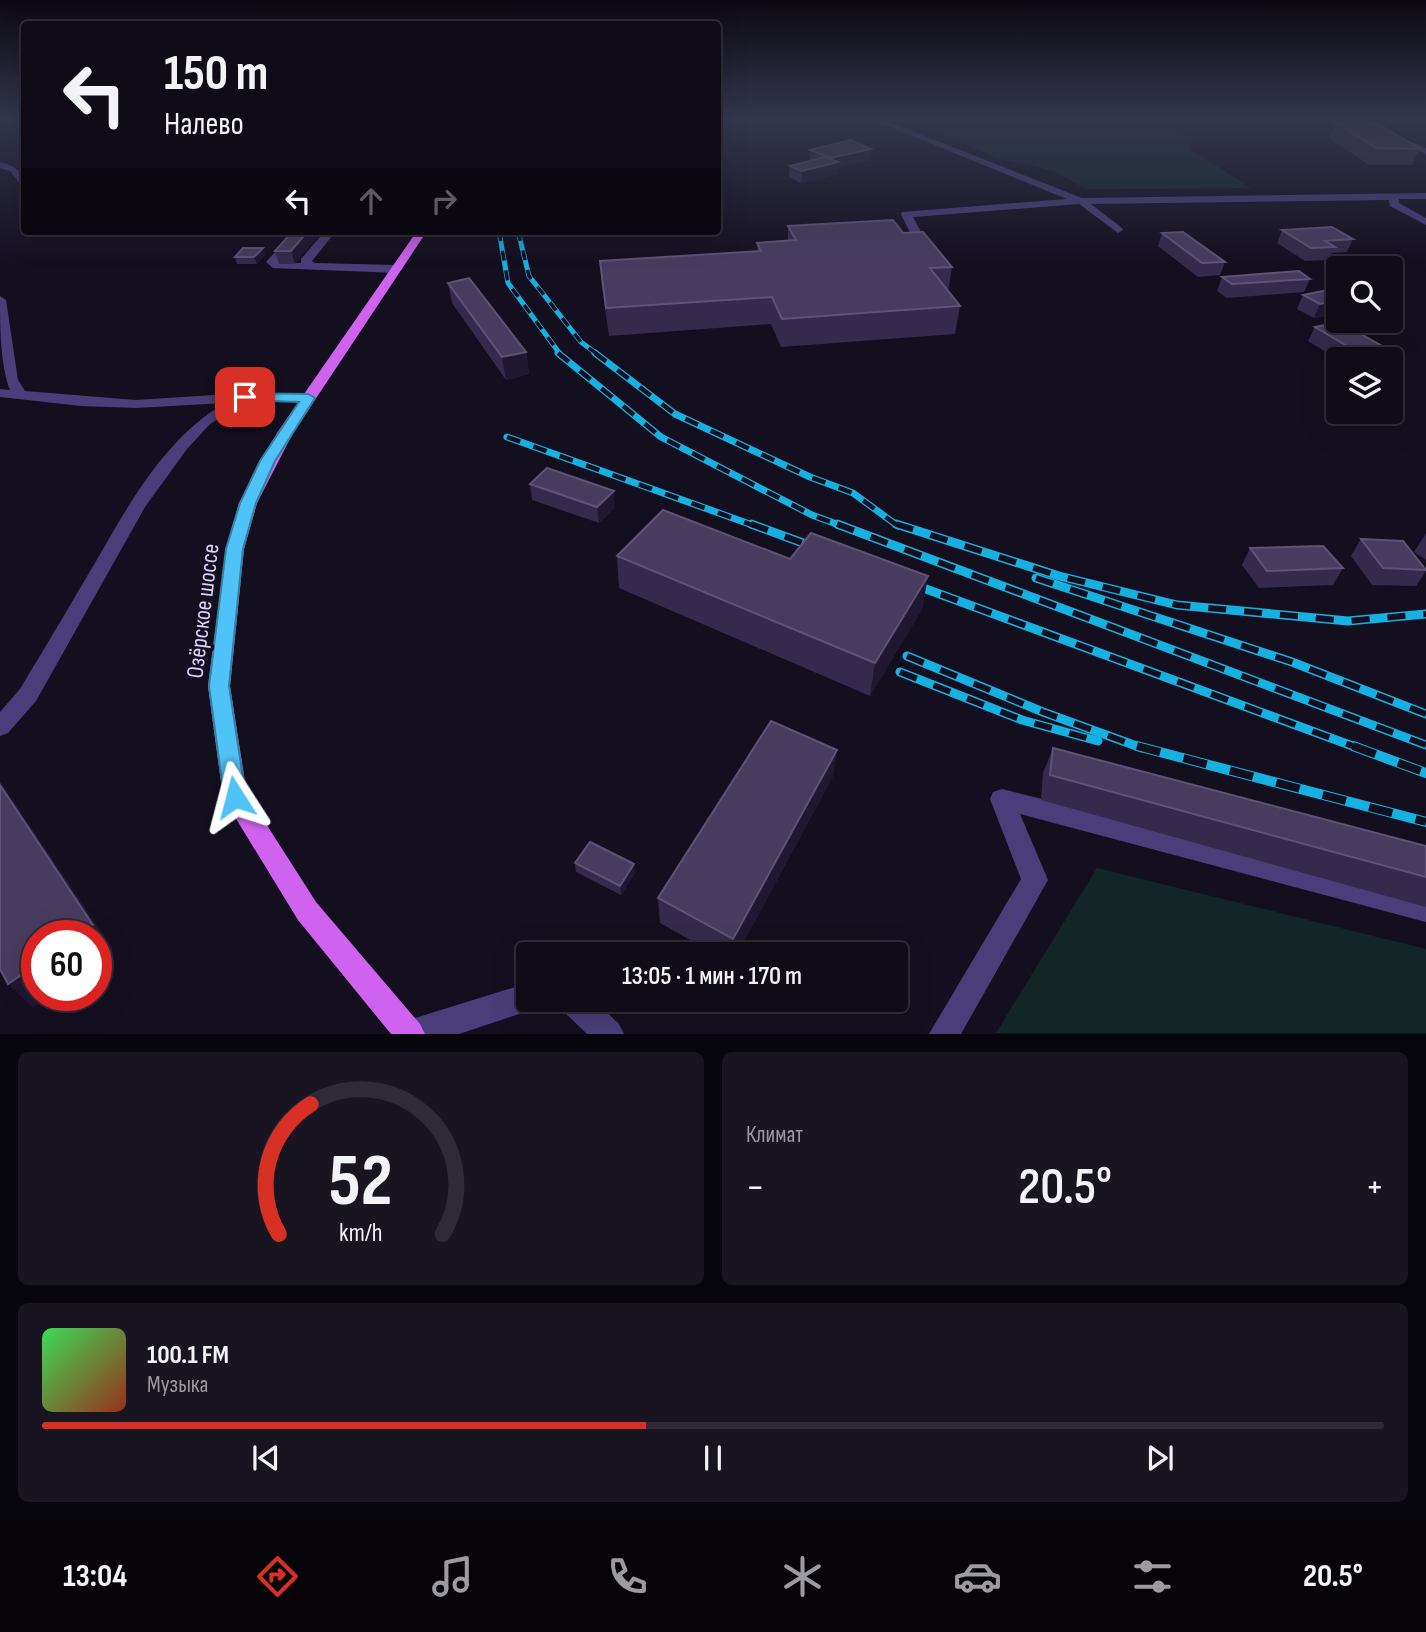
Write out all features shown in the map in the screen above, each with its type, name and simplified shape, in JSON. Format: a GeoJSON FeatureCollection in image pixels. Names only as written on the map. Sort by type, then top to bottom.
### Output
{"type":"FeatureCollection","features":[{"type":"Feature","properties":{"kind":"main road","name":"Озёрское шоссе"},"geometry":{"type":"LineString","coordinates":[[411,1034],[307,911],[235,797],[219,686],[234,549],[248,503],[268,461],[308,398],[419,235]]}},
{"type":"Feature","properties":{"kind":"street"},"geometry":{"type":"LineString","coordinates":[[4,166],[13,169],[21,179]]}},
{"type":"Feature","properties":{"kind":"street"},"geometry":{"type":"LineString","coordinates":[[994,166],[1081,201],[1118,230]]}},
{"type":"Feature","properties":{"kind":"street"},"geometry":{"type":"LineString","coordinates":[[921,243],[906,214],[1081,201],[1426,196]]}},
{"type":"Feature","properties":{"kind":"street"},"geometry":{"type":"LineString","coordinates":[[1394,197],[1394,204],[1426,222]]}},
{"type":"Feature","properties":{"kind":"street"},"geometry":{"type":"LineString","coordinates":[[296,235],[272,262],[277,266],[397,270]]}},
{"type":"Feature","properties":{"kind":"street"},"geometry":{"type":"LineString","coordinates":[[312,267],[305,261],[328,235]]}},
{"type":"Feature","properties":{"kind":"street"},"geometry":{"type":"LineString","coordinates":[[0,300],[11,380],[20,395]]}},
{"type":"Feature","properties":{"kind":"street"},"geometry":{"type":"LineString","coordinates":[[0,393],[81,402],[136,404],[245,397],[308,398]]}},
{"type":"Feature","properties":{"kind":"street"},"geometry":{"type":"LineString","coordinates":[[0,727],[28,695],[137,506],[181,446],[205,421],[245,397]]}},
{"type":"Feature","properties":{"kind":"street"},"geometry":{"type":"LineString","coordinates":[[944,1034],[1035,880],[1002,799],[1426,909]]}},
{"type":"Feature","properties":{"kind":"street"},"geometry":{"type":"LineString","coordinates":[[411,1034],[516,1001]]}},
{"type":"Feature","properties":{"kind":"street"},"geometry":{"type":"LineString","coordinates":[[585,1012],[609,1034]]}},
{"type":"Feature","properties":{"kind":"green space"},"geometry":{"type":"Polygon","coordinates":[[[1033,166],[1217,166],[1251,188],[1086,189],[1054,171],[1033,166]]]}},
{"type":"Feature","properties":{"kind":"green space"},"geometry":{"type":"Polygon","coordinates":[[[1097,868],[1426,949],[1426,1033],[996,1033],[1097,868]]]}},
{"type":"Feature","properties":{"kind":"building"},"geometry":{"type":"Polygon","coordinates":[[[791,166],[821,166],[802,171],[791,166]]]}},
{"type":"Feature","properties":{"kind":"building"},"geometry":{"type":"Polygon","coordinates":[[[893,220],[903,233],[923,232],[952,267],[930,268],[960,306],[782,319],[772,297],[606,308],[600,261],[761,251],[757,243],[796,240],[788,226],[893,220]]]}},
{"type":"Feature","properties":{"kind":"building"},"geometry":{"type":"Polygon","coordinates":[[[1332,227],[1353,239],[1325,241],[1335,247],[1311,248],[1282,230],[1332,227]]]}},
{"type":"Feature","properties":{"kind":"building"},"geometry":{"type":"Polygon","coordinates":[[[1183,232],[1225,262],[1202,263],[1162,233],[1183,232]]]}},
{"type":"Feature","properties":{"kind":"building"},"geometry":{"type":"Polygon","coordinates":[[[289,235],[305,235],[291,251],[275,251],[289,235]]]}},
{"type":"Feature","properties":{"kind":"building"},"geometry":{"type":"Polygon","coordinates":[[[243,248],[263,248],[254,257],[235,257],[243,248]]]}},
{"type":"Feature","properties":{"kind":"building"},"geometry":{"type":"Polygon","coordinates":[[[1299,271],[1310,279],[1232,284],[1222,277],[1299,271]]]}},
{"type":"Feature","properties":{"kind":"building"},"geometry":{"type":"Polygon","coordinates":[[[469,278],[526,352],[502,357],[448,283],[469,278]]]}},
{"type":"Feature","properties":{"kind":"building"},"geometry":{"type":"Polygon","coordinates":[[[1326,290],[1326,303],[1320,304],[1303,295],[1326,290]]]}},
{"type":"Feature","properties":{"kind":"building"},"geometry":{"type":"Polygon","coordinates":[[[1326,325],[1326,333],[1359,333],[1384,347],[1349,347],[1315,327],[1326,325]]]}},
{"type":"Feature","properties":{"kind":"building"},"geometry":{"type":"Polygon","coordinates":[[[547,468],[614,491],[597,507],[530,484],[547,468]]]}},
{"type":"Feature","properties":{"kind":"building"},"geometry":{"type":"Polygon","coordinates":[[[663,510],[790,559],[811,533],[928,576],[875,663],[617,556],[663,510]]]}},
{"type":"Feature","properties":{"kind":"building"},"geometry":{"type":"Polygon","coordinates":[[[1361,539],[1403,541],[1426,570],[1383,568],[1361,539]]]}},
{"type":"Feature","properties":{"kind":"building"},"geometry":{"type":"Polygon","coordinates":[[[1323,546],[1343,568],[1267,571],[1250,548],[1323,546]]]}},
{"type":"Feature","properties":{"kind":"building"},"geometry":{"type":"Polygon","coordinates":[[[771,721],[837,750],[733,939],[658,898],[771,721]]]}},
{"type":"Feature","properties":{"kind":"building"},"geometry":{"type":"Polygon","coordinates":[[[1053,748],[1426,846],[1426,877],[1050,775],[1053,748]]]}},
{"type":"Feature","properties":{"kind":"building"},"geometry":{"type":"Polygon","coordinates":[[[0,785],[90,920],[21,920],[21,975],[8,984],[0,969],[0,785]]]}},
{"type":"Feature","properties":{"kind":"building"},"geometry":{"type":"Polygon","coordinates":[[[590,842],[634,864],[620,886],[575,863],[590,842]]]}},
{"type":"Feature","properties":{"kind":"railway"},"geometry":{"type":"LineString","coordinates":[[500,235],[508,283],[560,354]]}},
{"type":"Feature","properties":{"kind":"railway"},"geometry":{"type":"LineString","coordinates":[[519,235],[529,276],[581,342],[597,354]]}},
{"type":"Feature","properties":{"kind":"railway"},"geometry":{"type":"LineString","coordinates":[[558,353],[661,437],[812,515],[842,526]]}},
{"type":"Feature","properties":{"kind":"railway"},"geometry":{"type":"LineString","coordinates":[[595,353],[675,414],[810,477],[853,493],[898,526]]}},
{"type":"Feature","properties":{"kind":"railway"},"geometry":{"type":"LineString","coordinates":[[507,437],[755,526]]}},
{"type":"Feature","properties":{"kind":"railway"},"geometry":{"type":"LineString","coordinates":[[751,524],[822,550]]}},
{"type":"Feature","properties":{"kind":"railway"},"geometry":{"type":"LineString","coordinates":[[837,524],[1426,745]]}},
{"type":"Feature","properties":{"kind":"railway"},"geometry":{"type":"LineString","coordinates":[[896,524],[1059,576],[1177,605],[1348,621],[1426,614]]}},
{"type":"Feature","properties":{"kind":"railway"},"geometry":{"type":"LineString","coordinates":[[1036,578],[1292,662],[1426,714]]}},
{"type":"Feature","properties":{"kind":"railway"},"geometry":{"type":"LineString","coordinates":[[907,582],[1358,748]]}},
{"type":"Feature","properties":{"kind":"railway"},"geometry":{"type":"LineString","coordinates":[[907,656],[1043,712],[1142,748]]}},
{"type":"Feature","properties":{"kind":"railway"},"geometry":{"type":"LineString","coordinates":[[900,672],[1022,720],[1098,741]]}},
{"type":"Feature","properties":{"kind":"railway"},"geometry":{"type":"LineString","coordinates":[[1137,746],[1426,822]]}},
{"type":"Feature","properties":{"kind":"railway"},"geometry":{"type":"LineString","coordinates":[[1353,746],[1426,773]]}},
{"type":"Feature","properties":{"kind":"route"},"geometry":{"type":"LineString","coordinates":[[235,797],[219,686],[234,549],[248,503],[268,461],[308,398],[245,397]]}}]}
